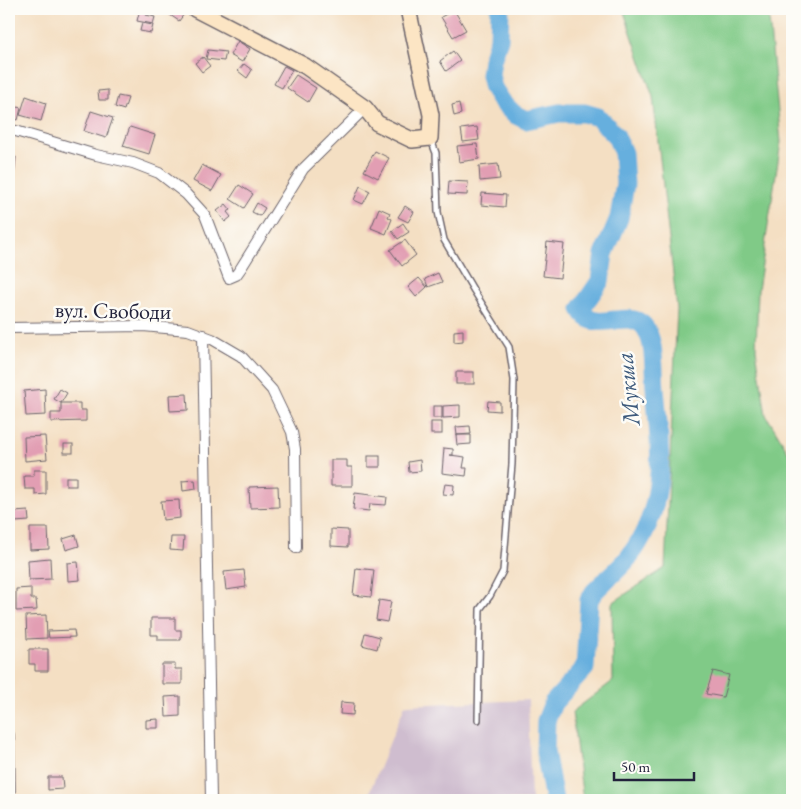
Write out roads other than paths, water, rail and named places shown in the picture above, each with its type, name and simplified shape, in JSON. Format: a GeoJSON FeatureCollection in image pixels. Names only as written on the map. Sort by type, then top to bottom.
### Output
{"type":"FeatureCollection","features":[{"type":"Feature","properties":{"kind":"street"},"geometry":{"type":"LineString","coordinates":[[195,9],[305,66],[365,108],[377,123],[412,140],[430,138],[431,115],[408,9]]}},
{"type":"Feature","properties":{"kind":"street"},"geometry":{"type":"LineString","coordinates":[[9,129],[96,156],[134,163],[160,173],[186,194],[205,215],[229,278],[236,276],[303,169],[365,108]]}},
{"type":"Feature","properties":{"kind":"street","name":"вул. Свободи"},"geometry":{"type":"LineString","coordinates":[[9,328],[143,326],[188,330],[203,335],[241,356],[272,390],[292,432],[295,449],[296,548]]}},
{"type":"Feature","properties":{"kind":"street"},"geometry":{"type":"LineString","coordinates":[[203,335],[210,800]]}},
{"type":"Feature","properties":{"kind":"street"},"geometry":{"type":"LineString","coordinates":[[9,735],[10,800]]}},
{"type":"Feature","properties":{"kind":"lane"},"geometry":{"type":"LineString","coordinates":[[430,138],[436,153],[438,212],[444,240],[509,347],[514,380],[512,464],[503,571],[490,596],[480,609],[478,720]]}},
{"type":"Feature","properties":{"kind":"waterway","name":"Мукша"},"geometry":{"type":"LineString","coordinates":[[500,9],[499,39],[492,60],[490,75],[493,88],[502,102],[514,114],[526,120],[559,113],[584,113],[598,117],[616,136],[623,153],[625,184],[619,218],[604,254],[600,281],[581,309],[586,317],[593,320],[628,319],[643,325],[647,331],[652,346],[659,433],[659,476],[651,517],[642,537],[629,557],[594,592],[589,600],[585,668],[553,703],[546,721],[545,751],[554,800]]}}]}
